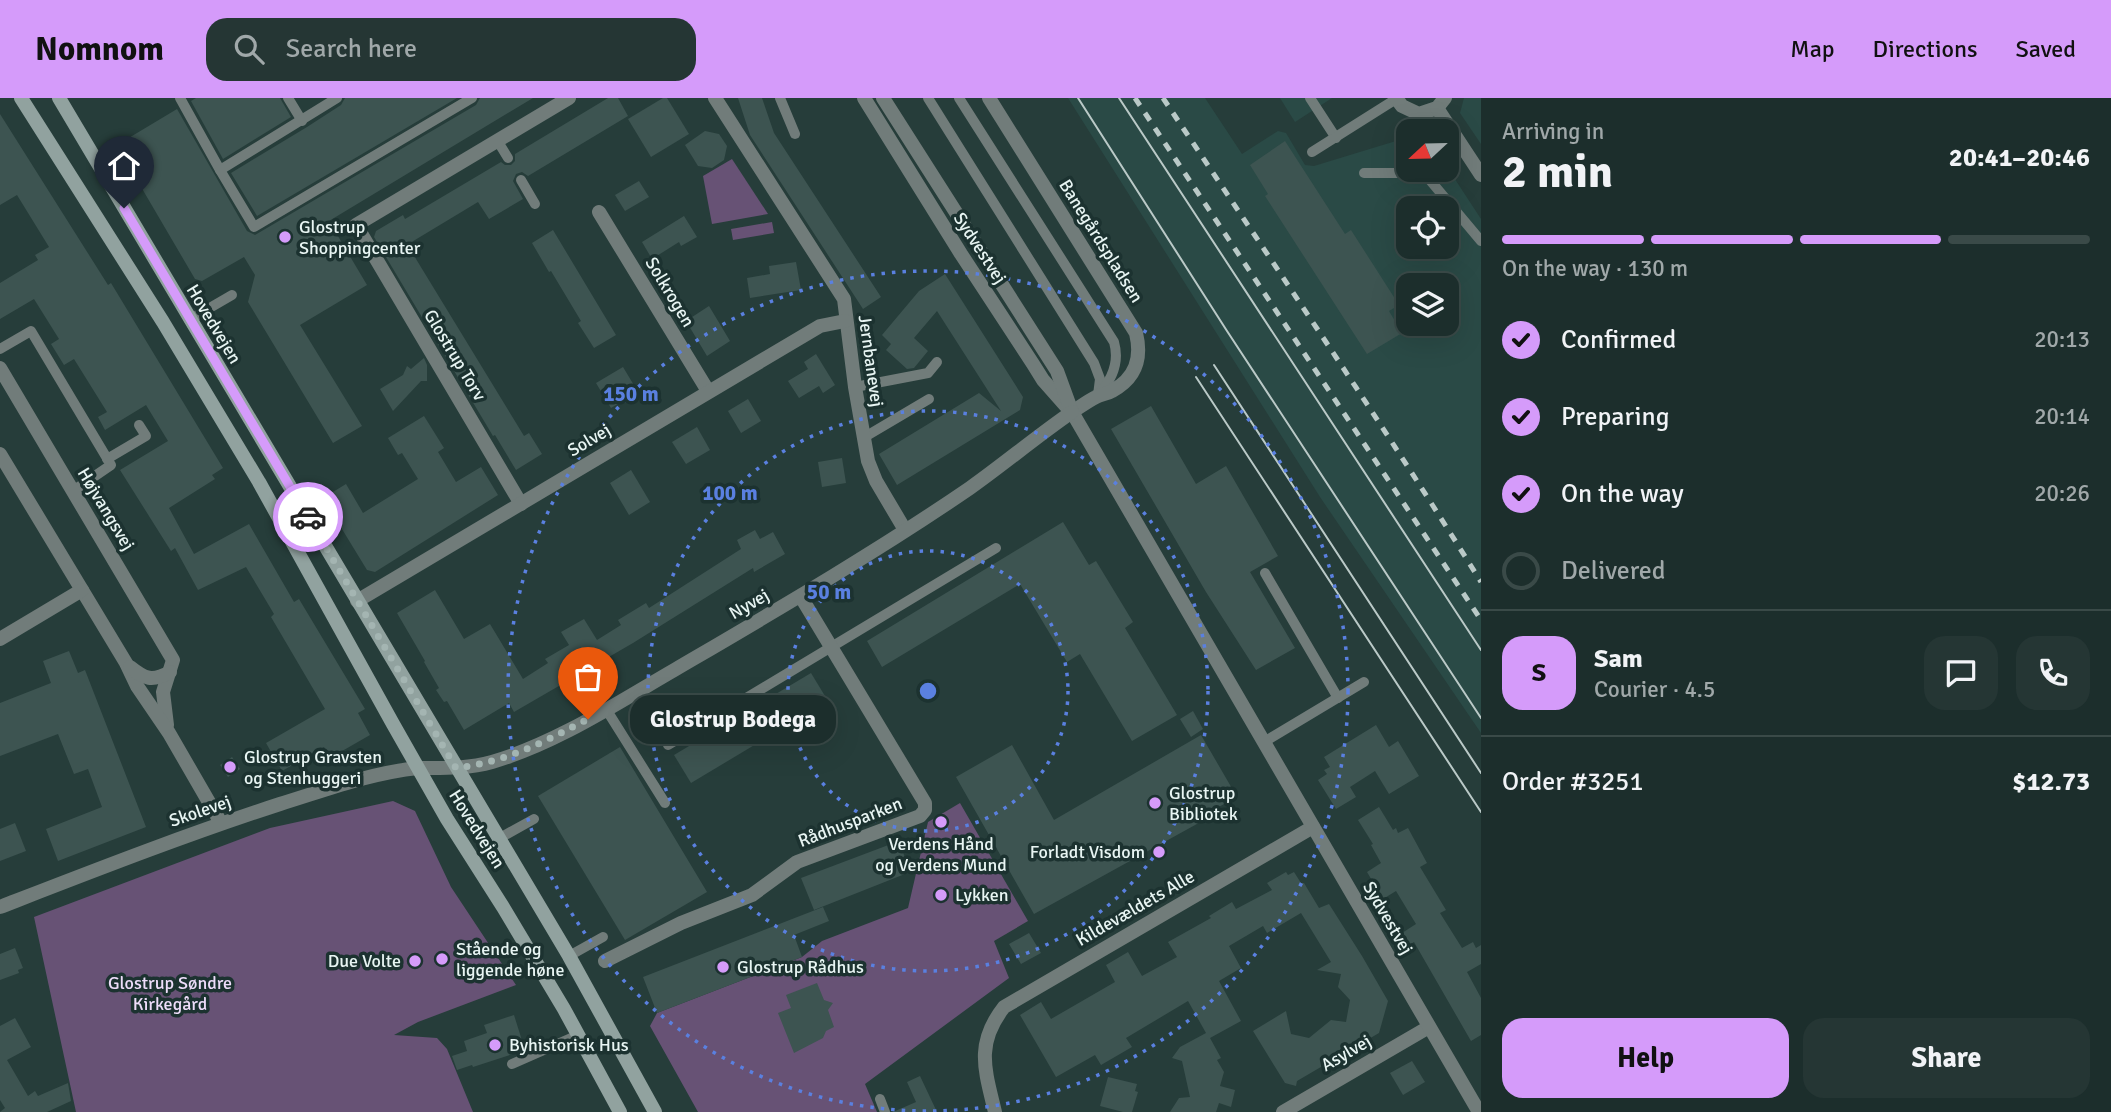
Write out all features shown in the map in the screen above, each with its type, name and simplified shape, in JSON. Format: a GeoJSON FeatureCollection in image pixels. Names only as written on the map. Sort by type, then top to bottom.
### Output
{"type":"FeatureCollection","features":[{"type":"Feature","properties":{"kind":"main road","name":"Hovedvejen"},"geometry":{"type":"LineString","coordinates":[[21,98],[163,322],[259,482],[418,768],[503,907],[620,1112]]}},
{"type":"Feature","properties":{"kind":"main road","name":"Hovedvejen"},"geometry":{"type":"LineString","coordinates":[[59,98],[569,956],[655,1112]]}},
{"type":"Feature","properties":{"kind":"street"},"geometry":{"type":"LineString","coordinates":[[497,140],[569,98]]}},
{"type":"Feature","properties":{"kind":"street","name":"Jernbanevej"},"geometry":{"type":"LineString","coordinates":[[715,98],[844,299],[863,438],[871,471],[905,530]]}},
{"type":"Feature","properties":{"kind":"street","name":"Sydvestvej"},"geometry":{"type":"LineString","coordinates":[[864,98],[1043,380],[1072,412]]}},
{"type":"Feature","properties":{"kind":"street","name":"Sydvestvej"},"geometry":{"type":"LineString","coordinates":[[883,98],[1057,371],[1072,412],[1479,1112]]}},
{"type":"Feature","properties":{"kind":"street","name":"Banegårdspladsen"},"geometry":{"type":"LineString","coordinates":[[989,98],[1136,333],[1139,356],[1135,368],[1126,380],[1072,412]]}},
{"type":"Feature","properties":{"kind":"street"},"geometry":{"type":"LineString","coordinates":[[1396,98],[1410,112],[1429,112],[1441,103],[1481,175]]}},
{"type":"Feature","properties":{"kind":"street","name":"Glostrup Torv"},"geometry":{"type":"LineString","coordinates":[[497,140],[356,225],[520,504]]}},
{"type":"Feature","properties":{"kind":"street","name":"Solkrogen"},"geometry":{"type":"LineString","coordinates":[[599,212],[708,391]]}},
{"type":"Feature","properties":{"kind":"street","name":"Solvej"},"geometry":{"type":"LineString","coordinates":[[357,601],[820,326],[845,321]]}},
{"type":"Feature","properties":{"kind":"street","name":"Højvangsvej"},"geometry":{"type":"LineString","coordinates":[[0,368],[173,660],[162,699],[169,733]]}},
{"type":"Feature","properties":{"kind":"street","name":"Nyvej"},"geometry":{"type":"LineString","coordinates":[[418,768],[456,768],[489,763],[514,755],[607,709],[801,597],[971,487],[1072,412]]}},
{"type":"Feature","properties":{"kind":"street","name":"Højvangsvej"},"geometry":{"type":"LineString","coordinates":[[0,454],[221,823]]}},
{"type":"Feature","properties":{"kind":"street"},"geometry":{"type":"LineString","coordinates":[[0,639],[82,590]]}},
{"type":"Feature","properties":{"kind":"street","name":"Rådhusparken"},"geometry":{"type":"LineString","coordinates":[[605,961],[681,923],[752,895],[797,862],[920,816],[925,810],[925,803],[801,597]]}},
{"type":"Feature","properties":{"kind":"street"},"geometry":{"type":"LineString","coordinates":[[126,663],[147,679],[170,672]]}},
{"type":"Feature","properties":{"kind":"street","name":"Skolevej"},"geometry":{"type":"LineString","coordinates":[[0,907],[221,823],[368,776],[418,768]]}},
{"type":"Feature","properties":{"kind":"street","name":"Kildevældets Alle"},"geometry":{"type":"LineString","coordinates":[[995,1112],[984,1064],[987,1035],[1003,1007],[1313,827]]}},
{"type":"Feature","properties":{"kind":"street","name":"Asylvej"},"geometry":{"type":"LineString","coordinates":[[1283,1112],[1429,1027]]}},
{"type":"Feature","properties":{"kind":"lane"},"geometry":{"type":"LineString","coordinates":[[180,98],[254,227],[471,98]]}},
{"type":"Feature","properties":{"kind":"lane"},"geometry":{"type":"LineString","coordinates":[[288,98],[302,121]]}},
{"type":"Feature","properties":{"kind":"lane"},"geometry":{"type":"LineString","coordinates":[[220,170],[337,98]]}},
{"type":"Feature","properties":{"kind":"lane"},"geometry":{"type":"LineString","coordinates":[[780,98],[795,134]]}},
{"type":"Feature","properties":{"kind":"lane"},"geometry":{"type":"LineString","coordinates":[[928,98],[1094,363],[1100,379],[1098,395]]}},
{"type":"Feature","properties":{"kind":"lane","name":"Banegårdspladsen"},"geometry":{"type":"LineString","coordinates":[[959,98],[1114,342],[1114,370],[1108,384],[1098,395]]}},
{"type":"Feature","properties":{"kind":"lane"},"geometry":{"type":"LineString","coordinates":[[1310,98],[1335,138]]}},
{"type":"Feature","properties":{"kind":"lane"},"geometry":{"type":"LineString","coordinates":[[1312,152],[1396,98]]}},
{"type":"Feature","properties":{"kind":"lane"},"geometry":{"type":"LineString","coordinates":[[497,140],[508,158]]}},
{"type":"Feature","properties":{"kind":"lane"},"geometry":{"type":"LineString","coordinates":[[1364,173],[1424,173],[1481,241]]}},
{"type":"Feature","properties":{"kind":"lane"},"geometry":{"type":"LineString","coordinates":[[521,180],[535,204]]}},
{"type":"Feature","properties":{"kind":"lane"},"geometry":{"type":"LineString","coordinates":[[189,320],[232,295]]}},
{"type":"Feature","properties":{"kind":"lane"},"geometry":{"type":"LineString","coordinates":[[0,349],[31,331],[111,466],[73,491]]}},
{"type":"Feature","properties":{"kind":"lane"},"geometry":{"type":"LineString","coordinates":[[855,387],[928,373],[937,362]]}},
{"type":"Feature","properties":{"kind":"lane"},"geometry":{"type":"LineString","coordinates":[[863,438],[929,399]]}},
{"type":"Feature","properties":{"kind":"lane"},"geometry":{"type":"LineString","coordinates":[[107,459],[146,436],[139,425]]}},
{"type":"Feature","properties":{"kind":"lane"},"geometry":{"type":"LineString","coordinates":[[668,745],[996,548]]}},
{"type":"Feature","properties":{"kind":"lane"},"geometry":{"type":"LineString","coordinates":[[1265,573],[1338,698]]}},
{"type":"Feature","properties":{"kind":"lane"},"geometry":{"type":"LineString","coordinates":[[1264,742],[1364,682]]}},
{"type":"Feature","properties":{"kind":"lane"},"geometry":{"type":"LineString","coordinates":[[607,709],[665,803]]}},
{"type":"Feature","properties":{"kind":"lane"},"geometry":{"type":"LineString","coordinates":[[498,839],[534,818]]}},
{"type":"Feature","properties":{"kind":"lane"},"geometry":{"type":"LineString","coordinates":[[569,956],[603,937]]}},
{"type":"Feature","properties":{"kind":"lane"},"geometry":{"type":"LineString","coordinates":[[512,1064],[578,1035]]}},
{"type":"Feature","properties":{"kind":"lane"},"geometry":{"type":"LineString","coordinates":[[880,1099],[885,1112]]}},
{"type":"Feature","properties":{"kind":"shaded area"},"geometry":{"type":"Polygon","coordinates":[[[1068,98],[1205,98],[1242,154],[1278,131],[1286,133],[1305,165],[1314,166],[1396,141],[1396,182],[1457,182],[1481,219],[1481,733],[1320,497],[1068,98]]]}},
{"type":"Feature","properties":{"kind":"shaded area"},"geometry":{"type":"Polygon","coordinates":[[[1280,98],[1332,98],[1295,122],[1280,98]]]}},
{"type":"Feature","properties":{"kind":"shaded area"},"geometry":{"type":"Polygon","coordinates":[[[1464,98],[1481,98],[1481,144],[1460,113],[1464,98]]]}},
{"type":"Feature","properties":{"kind":"green space"},"geometry":{"type":"Polygon","coordinates":[[[732,159],[768,214],[712,224],[703,176],[732,159]]]}},
{"type":"Feature","properties":{"kind":"green space"},"geometry":{"type":"Polygon","coordinates":[[[772,222],[774,233],[733,240],[731,229],[772,222]]]}},
{"type":"Feature","properties":{"kind":"green space","name":"Glostrup Søndre Kirkegård"},"geometry":{"type":"Polygon","coordinates":[[[393,801],[415,811],[451,887],[516,985],[418,1022],[394,1035],[437,1038],[447,1049],[473,1112],[76,1112],[34,917],[270,828],[393,801]]]}},
{"type":"Feature","properties":{"kind":"green space"},"geometry":{"type":"Polygon","coordinates":[[[960,803],[1028,921],[994,941],[1009,978],[865,1084],[877,1112],[698,1112],[650,1026],[657,1013],[802,957],[822,941],[908,908],[928,822],[960,803]]]}},
{"type":"Feature","properties":{"kind":"building"},"geometry":{"type":"Polygon","coordinates":[[[196,98],[280,98],[291,117],[223,159],[191,101],[196,98]]]}},
{"type":"Feature","properties":{"kind":"building"},"geometry":{"type":"Polygon","coordinates":[[[345,98],[457,98],[257,216],[231,173],[341,105],[345,98]]]}},
{"type":"Feature","properties":{"kind":"building"},"geometry":{"type":"Polygon","coordinates":[[[480,98],[533,98],[329,221],[367,285],[300,325],[362,426],[333,443],[248,302],[255,275],[244,257],[202,281],[195,279],[120,151],[122,142],[177,109],[247,231],[255,235],[476,105],[480,98]]]}},
{"type":"Feature","properties":{"kind":"building"},"geometry":{"type":"Polygon","coordinates":[[[608,98],[618,98],[628,116],[528,176],[522,172],[516,174],[513,181],[523,199],[489,219],[478,202],[410,243],[416,259],[524,436],[529,433],[542,454],[516,470],[374,237],[376,231],[403,215],[405,219],[501,162],[511,165],[515,161],[515,154],[608,98]]]}},
{"type":"Feature","properties":{"kind":"building"},"geometry":{"type":"Polygon","coordinates":[[[667,98],[689,134],[651,157],[628,119],[667,98]]]}},
{"type":"Feature","properties":{"kind":"building"},"geometry":{"type":"Polygon","coordinates":[[[738,98],[762,98],[774,133],[881,297],[863,309],[750,135],[738,98]]]}},
{"type":"Feature","properties":{"kind":"building"},"geometry":{"type":"Polygon","coordinates":[[[0,114],[108,285],[111,283],[223,468],[212,475],[215,479],[169,508],[194,554],[249,524],[294,602],[299,599],[365,709],[358,713],[370,735],[330,758],[324,747],[282,771],[266,743],[325,709],[271,617],[274,614],[246,567],[198,590],[175,548],[171,551],[120,470],[168,441],[146,405],[105,430],[98,417],[107,412],[74,359],[64,365],[51,344],[59,339],[34,299],[0,319],[0,283],[38,260],[35,255],[49,247],[17,195],[0,205],[0,114]]]}},
{"type":"Feature","properties":{"kind":"building"},"geometry":{"type":"Polygon","coordinates":[[[705,131],[719,134],[727,146],[724,160],[712,168],[698,166],[685,145],[705,131]]]}},
{"type":"Feature","properties":{"kind":"building"},"geometry":{"type":"Polygon","coordinates":[[[1285,141],[1345,234],[1351,230],[1396,300],[1396,307],[1389,311],[1396,323],[1397,336],[1367,354],[1265,196],[1268,194],[1250,165],[1285,141]]]}},
{"type":"Feature","properties":{"kind":"building"},"geometry":{"type":"Polygon","coordinates":[[[639,181],[649,197],[625,211],[615,195],[639,181]]]}},
{"type":"Feature","properties":{"kind":"building"},"geometry":{"type":"Polygon","coordinates":[[[684,216],[697,237],[681,246],[679,242],[652,259],[642,242],[684,216]]]}},
{"type":"Feature","properties":{"kind":"building"},"geometry":{"type":"Polygon","coordinates":[[[553,230],[616,335],[594,348],[578,323],[581,321],[532,243],[553,230]]]}},
{"type":"Feature","properties":{"kind":"building"},"geometry":{"type":"Polygon","coordinates":[[[796,262],[801,290],[750,298],[747,278],[770,274],[769,266],[796,262]]]}},
{"type":"Feature","properties":{"kind":"building"},"geometry":{"type":"Polygon","coordinates":[[[945,274],[1023,397],[1020,410],[897,485],[879,454],[979,393],[1001,411],[937,311],[914,338],[928,351],[914,368],[907,369],[886,350],[891,344],[882,335],[919,291],[945,274]]]}},
{"type":"Feature","properties":{"kind":"building"},"geometry":{"type":"Polygon","coordinates":[[[709,306],[730,341],[707,356],[686,321],[709,306]]]}},
{"type":"Feature","properties":{"kind":"building"},"geometry":{"type":"Polygon","coordinates":[[[816,354],[835,385],[823,393],[819,386],[799,398],[788,381],[808,369],[804,362],[816,354]]]}},
{"type":"Feature","properties":{"kind":"building"},"geometry":{"type":"Polygon","coordinates":[[[424,358],[427,381],[421,381],[393,411],[380,389],[403,375],[407,366],[411,369],[424,358]]]}},
{"type":"Feature","properties":{"kind":"building"},"geometry":{"type":"Polygon","coordinates":[[[623,367],[638,392],[611,408],[596,383],[623,367]]]}},
{"type":"Feature","properties":{"kind":"building"},"geometry":{"type":"Polygon","coordinates":[[[748,399],[761,421],[741,433],[728,411],[748,399]]]}},
{"type":"Feature","properties":{"kind":"building"},"geometry":{"type":"Polygon","coordinates":[[[1151,406],[1196,484],[1226,466],[1278,556],[1250,572],[1295,648],[1256,670],[1206,592],[1111,429],[1151,406]]]}},
{"type":"Feature","properties":{"kind":"building"},"geometry":{"type":"Polygon","coordinates":[[[424,416],[444,448],[438,452],[456,482],[481,467],[498,495],[375,572],[367,570],[323,498],[346,484],[363,513],[418,479],[402,453],[398,455],[388,438],[424,416]]]}},
{"type":"Feature","properties":{"kind":"building"},"geometry":{"type":"Polygon","coordinates":[[[697,427],[710,450],[686,464],[672,442],[697,427]]]}},
{"type":"Feature","properties":{"kind":"building"},"geometry":{"type":"Polygon","coordinates":[[[842,458],[846,483],[822,487],[818,462],[842,458]]]}},
{"type":"Feature","properties":{"kind":"building"},"geometry":{"type":"Polygon","coordinates":[[[631,470],[650,502],[629,515],[610,483],[631,470]]]}},
{"type":"Feature","properties":{"kind":"building"},"geometry":{"type":"Polygon","coordinates":[[[1063,522],[1089,565],[1096,561],[1133,622],[1125,628],[1177,715],[1132,741],[1080,654],[1067,662],[1020,584],[882,667],[867,641],[1063,522]]]}},
{"type":"Feature","properties":{"kind":"building"},"geometry":{"type":"Polygon","coordinates":[[[755,530],[760,539],[773,532],[785,554],[754,572],[753,568],[633,643],[514,712],[509,703],[464,730],[447,701],[444,702],[436,690],[439,688],[397,613],[435,590],[464,639],[490,624],[523,679],[548,663],[545,659],[569,645],[561,632],[584,619],[597,640],[621,625],[618,620],[646,603],[649,608],[741,549],[737,540],[755,530]]]}},
{"type":"Feature","properties":{"kind":"building"},"geometry":{"type":"Polygon","coordinates":[[[69,651],[78,673],[85,670],[146,827],[58,861],[46,829],[102,807],[88,769],[74,774],[58,734],[0,756],[0,703],[51,683],[43,661],[69,651]]]}},
{"type":"Feature","properties":{"kind":"building"},"geometry":{"type":"Polygon","coordinates":[[[811,673],[828,701],[691,783],[674,755],[811,673]]]}},
{"type":"Feature","properties":{"kind":"building"},"geometry":{"type":"Polygon","coordinates":[[[1193,711],[1203,729],[1191,737],[1180,719],[1193,711]]]}},
{"type":"Feature","properties":{"kind":"building"},"geometry":{"type":"Polygon","coordinates":[[[1376,725],[1389,747],[1398,741],[1419,776],[1389,794],[1375,771],[1350,787],[1356,797],[1336,809],[1318,780],[1327,774],[1324,770],[1330,767],[1324,757],[1376,725]]]}},
{"type":"Feature","properties":{"kind":"building"},"geometry":{"type":"Polygon","coordinates":[[[1201,735],[1237,797],[1213,810],[1215,814],[1034,914],[956,777],[1012,745],[1054,820],[1201,735]]]}},
{"type":"Feature","properties":{"kind":"building"},"geometry":{"type":"Polygon","coordinates":[[[620,747],[707,892],[625,940],[538,796],[620,747]]]}},
{"type":"Feature","properties":{"kind":"building","name":"Glostrup Gravsten og Stenhuggeri"},"geometry":{"type":"Polygon","coordinates":[[[232,757],[240,769],[228,777],[220,765],[232,757]]]}},
{"type":"Feature","properties":{"kind":"building"},"geometry":{"type":"Polygon","coordinates":[[[1379,807],[1393,830],[1396,828],[1398,833],[1408,828],[1427,863],[1420,867],[1446,910],[1440,913],[1462,948],[1473,942],[1476,948],[1481,945],[1481,964],[1467,972],[1481,998],[1481,1035],[1471,1041],[1414,942],[1409,945],[1402,933],[1416,924],[1396,891],[1383,899],[1367,872],[1381,863],[1358,820],[1379,807]]]}},
{"type":"Feature","properties":{"kind":"building"},"geometry":{"type":"Polygon","coordinates":[[[15,823],[26,851],[0,861],[0,829],[15,823]]]}},
{"type":"Feature","properties":{"kind":"building"},"geometry":{"type":"Polygon","coordinates":[[[899,841],[910,872],[814,910],[801,878],[899,841]]]}},
{"type":"Feature","properties":{"kind":"building"},"geometry":{"type":"Polygon","coordinates":[[[1286,872],[1288,875],[1294,872],[1319,908],[1329,904],[1388,1001],[1379,1033],[1297,1081],[1296,1086],[1285,1083],[1253,1031],[1286,1011],[1291,1034],[1309,1038],[1331,1020],[1346,1022],[1350,1000],[1338,987],[1341,974],[1317,970],[1331,962],[1301,913],[1267,933],[1263,926],[1229,946],[1241,968],[1219,981],[1241,1021],[1210,1038],[1221,1058],[1217,1060],[1224,1072],[1220,1086],[1235,1090],[1231,1107],[1219,1103],[1216,1112],[1170,1112],[1179,1098],[1190,1097],[1182,1061],[1172,1058],[1180,1047],[1206,1033],[1188,1001],[1126,1038],[1132,1047],[1101,1065],[1095,1055],[1056,1077],[1020,1015],[1041,1002],[1051,1019],[1115,982],[1106,965],[1128,952],[1142,976],[1177,957],[1168,942],[1211,918],[1209,916],[1232,902],[1236,909],[1272,890],[1267,883],[1286,872]]]}},
{"type":"Feature","properties":{"kind":"building","name":"Glostrup Rådhus"},"geometry":{"type":"Polygon","coordinates":[[[823,907],[829,921],[794,935],[802,957],[657,1013],[643,977],[823,907]]]}},
{"type":"Feature","properties":{"kind":"building"},"geometry":{"type":"Polygon","coordinates":[[[1029,933],[1041,953],[1021,964],[1009,944],[1029,933]]]}},
{"type":"Feature","properties":{"kind":"building"},"geometry":{"type":"Polygon","coordinates":[[[15,948],[23,968],[18,970],[19,973],[0,980],[0,954],[15,948]]]}},
{"type":"Feature","properties":{"kind":"building"},"geometry":{"type":"Polygon","coordinates":[[[817,983],[824,1000],[833,1003],[828,1010],[834,1027],[826,1031],[823,1038],[794,1053],[778,1013],[791,1008],[786,995],[817,983]]]}},
{"type":"Feature","properties":{"kind":"building","name":"Byhistorisk Hus"},"geometry":{"type":"Polygon","coordinates":[[[514,1015],[525,1050],[457,1070],[452,1056],[467,1051],[464,1041],[487,1033],[484,1025],[514,1015]]]}},
{"type":"Feature","properties":{"kind":"building"},"geometry":{"type":"Polygon","coordinates":[[[15,1018],[31,1047],[7,1060],[28,1096],[35,1091],[38,1096],[68,1083],[71,1101],[47,1112],[0,1112],[5,1108],[0,1100],[0,1026],[15,1018]]]}},
{"type":"Feature","properties":{"kind":"building"},"geometry":{"type":"Polygon","coordinates":[[[1412,1061],[1425,1082],[1403,1095],[1390,1073],[1412,1061]]]}},
{"type":"Feature","properties":{"kind":"building"},"geometry":{"type":"Polygon","coordinates":[[[920,1076],[937,1112],[893,1112],[916,1102],[907,1082],[920,1076]]]}},
{"type":"Feature","properties":{"kind":"building"},"geometry":{"type":"Polygon","coordinates":[[[1108,1077],[1137,1084],[1135,1091],[1138,1092],[1132,1112],[1100,1106],[1108,1077]]]}},
{"type":"Feature","properties":{"kind":"tram line"},"geometry":{"type":"LineString","coordinates":[[1078,98],[1481,718]]}},
{"type":"Feature","properties":{"kind":"tram line"},"geometry":{"type":"LineString","coordinates":[[1119,98],[1481,650]]}},
{"type":"Feature","properties":{"kind":"tram line"},"geometry":{"type":"LineString","coordinates":[[1214,365],[1481,773]]}},
{"type":"Feature","properties":{"kind":"tram line"},"geometry":{"type":"LineString","coordinates":[[1196,377],[1481,812]]}},
{"type":"Feature","properties":{"kind":"railway"},"geometry":{"type":"LineString","coordinates":[[1135,98],[1481,620]]}},
{"type":"Feature","properties":{"kind":"railway"},"geometry":{"type":"LineString","coordinates":[[1163,98],[1364,399],[1481,582]]}},
{"type":"Feature","properties":{"kind":"way so far"},"geometry":{"type":"LineString","coordinates":[[308,517],[456,768],[489,763],[514,755],[588,719]]}},
{"type":"Feature","properties":{"kind":"place","name":"Glostrup Shoppingcenter"},"geometry":{"type":"Point","coordinates":[285,237]}},
{"type":"Feature","properties":{"kind":"place","name":"Glostrup Bodega"},"geometry":{"type":"Point","coordinates":[588,719]}},
{"type":"Feature","properties":{"kind":"place","name":"Glostrup Gravsten og Stenhuggeri"},"geometry":{"type":"Point","coordinates":[230,767]}},
{"type":"Feature","properties":{"kind":"place","name":"Glostrup Bibliotek"},"geometry":{"type":"Point","coordinates":[1155,803]}},
{"type":"Feature","properties":{"kind":"place","name":"Verdens Hånd og Verdens Mund"},"geometry":{"type":"Point","coordinates":[941,822]}},
{"type":"Feature","properties":{"kind":"place","name":"Forladt Visdom"},"geometry":{"type":"Point","coordinates":[1159,852]}},
{"type":"Feature","properties":{"kind":"place","name":"Lykken"},"geometry":{"type":"Point","coordinates":[941,895]}},
{"type":"Feature","properties":{"kind":"place","name":"Stående og liggende høne"},"geometry":{"type":"Point","coordinates":[442,959]}},
{"type":"Feature","properties":{"kind":"place","name":"Due Volte"},"geometry":{"type":"Point","coordinates":[415,961]}},
{"type":"Feature","properties":{"kind":"place","name":"Glostrup Rådhus"},"geometry":{"type":"Point","coordinates":[723,967]}},
{"type":"Feature","properties":{"kind":"place","name":"Byhistorisk Hus"},"geometry":{"type":"Point","coordinates":[495,1045]}},
{"type":"Feature","properties":{"kind":"route"},"geometry":{"type":"LineString","coordinates":[[124,208],[308,517]]}}]}
